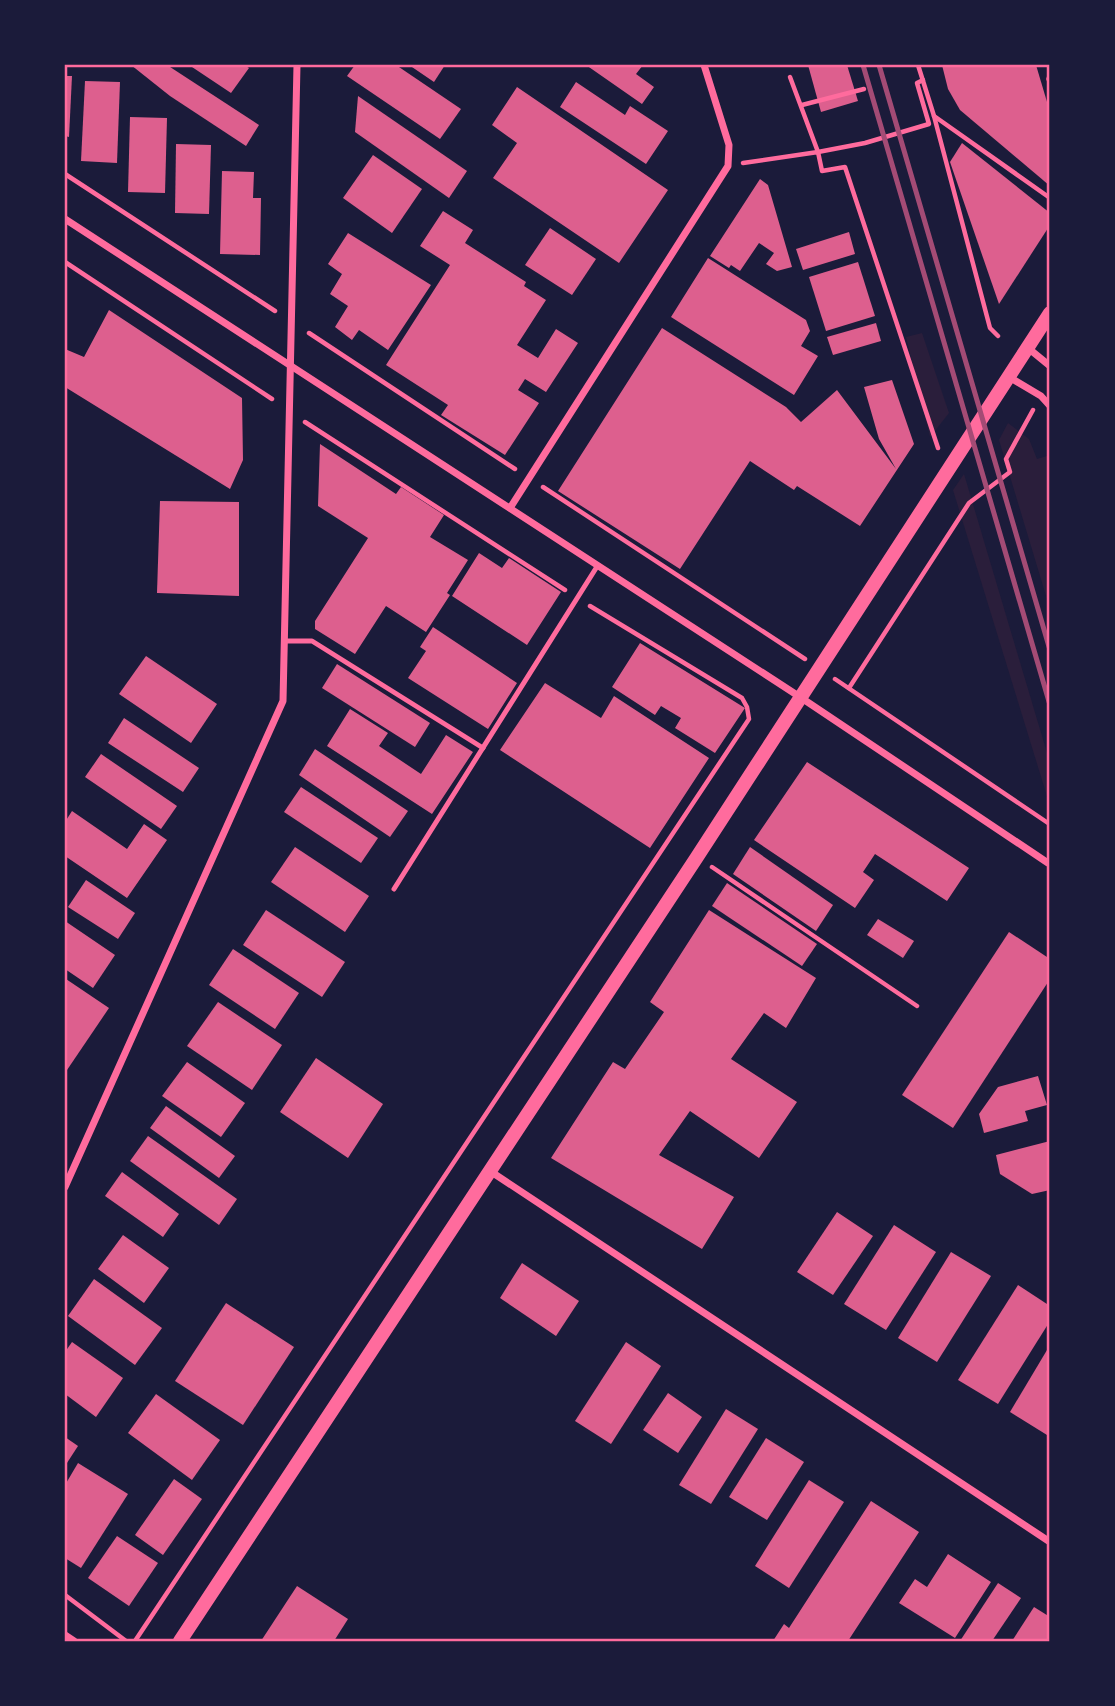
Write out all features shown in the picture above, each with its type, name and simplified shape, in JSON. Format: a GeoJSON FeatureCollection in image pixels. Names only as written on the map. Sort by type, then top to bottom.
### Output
{"type":"FeatureCollection","features":[{"type":"Feature","properties":{"kind":"main road"},"geometry":{"type":"LineString","coordinates":[[180,1641],[697,857],[1050,313]]}},
{"type":"Feature","properties":{"kind":"street"},"geometry":{"type":"LineString","coordinates":[[65,1187],[283,701],[297,65]]}},
{"type":"Feature","properties":{"kind":"street"},"geometry":{"type":"LineString","coordinates":[[510,508],[728,166],[729,145],[704,65]]}},
{"type":"Feature","properties":{"kind":"street"},"geometry":{"type":"LineString","coordinates":[[65,219],[800,697],[1048,863]]}},
{"type":"Feature","properties":{"kind":"street"},"geometry":{"type":"LineString","coordinates":[[1028,348],[1050,366]]}},
{"type":"Feature","properties":{"kind":"street"},"geometry":{"type":"LineString","coordinates":[[1009,377],[1041,396],[1050,406]]}},
{"type":"Feature","properties":{"kind":"street"},"geometry":{"type":"LineString","coordinates":[[490,1170],[1050,1542]]}},
{"type":"Feature","properties":{"kind":"street"},"geometry":{"type":"LineString","coordinates":[[65,1634],[74,1641]]}},
{"type":"Feature","properties":{"kind":"lane"},"geometry":{"type":"LineString","coordinates":[[394,889],[598,565]]}},
{"type":"Feature","properties":{"kind":"lane"},"geometry":{"type":"LineString","coordinates":[[285,641],[313,641],[483,748]]}},
{"type":"Feature","properties":{"kind":"path"},"geometry":{"type":"LineString","coordinates":[[918,65],[990,328],[998,336]]}},
{"type":"Feature","properties":{"kind":"path"},"geometry":{"type":"LineString","coordinates":[[790,77],[802,105],[822,171],[845,167],[946,473]]}},
{"type":"Feature","properties":{"kind":"path"},"geometry":{"type":"LineString","coordinates":[[728,166],[865,143],[929,124],[917,83],[923,80]]}},
{"type":"Feature","properties":{"kind":"path"},"geometry":{"type":"LineString","coordinates":[[802,105],[864,89]]}},
{"type":"Feature","properties":{"kind":"path"},"geometry":{"type":"LineString","coordinates":[[934,116],[1050,198]]}},
{"type":"Feature","properties":{"kind":"path"},"geometry":{"type":"LineString","coordinates":[[65,174],[819,668],[1048,823]]}},
{"type":"Feature","properties":{"kind":"path"},"geometry":{"type":"LineString","coordinates":[[65,262],[288,411],[578,598],[742,698],[749,719],[135,1641]]}},
{"type":"Feature","properties":{"kind":"path"},"geometry":{"type":"LineString","coordinates":[[849,688],[969,503],[1010,472],[1006,459],[1041,396]]}},
{"type":"Feature","properties":{"kind":"path"},"geometry":{"type":"LineString","coordinates":[[697,857],[917,1006]]}},
{"type":"Feature","properties":{"kind":"path"},"geometry":{"type":"LineString","coordinates":[[65,1595],[127,1641]]}},
{"type":"Feature","properties":{"kind":"shaded area"},"geometry":{"type":"Polygon","coordinates":[[[922,333],[949,413],[930,437],[906,337],[922,333]]]}},
{"type":"Feature","properties":{"kind":"shaded area"},"geometry":{"type":"Polygon","coordinates":[[[1008,423],[1029,439],[1037,459],[1050,455],[1050,609],[999,440],[1008,423]]]}},
{"type":"Feature","properties":{"kind":"shaded area"},"geometry":{"type":"Polygon","coordinates":[[[964,474],[1050,763],[1050,806],[953,490],[964,474]]]}},
{"type":"Feature","properties":{"kind":"building"},"geometry":{"type":"Polygon","coordinates":[[[131,65],[167,65],[259,125],[246,146],[170,96],[131,65]]]}},
{"type":"Feature","properties":{"kind":"building"},"geometry":{"type":"Polygon","coordinates":[[[189,65],[244,65],[249,68],[231,93],[189,65]]]}},
{"type":"Feature","properties":{"kind":"building"},"geometry":{"type":"Polygon","coordinates":[[[355,65],[396,65],[461,109],[440,139],[347,76],[355,65]]]}},
{"type":"Feature","properties":{"kind":"building"},"geometry":{"type":"Polygon","coordinates":[[[409,65],[445,65],[434,82],[409,65]]]}},
{"type":"Feature","properties":{"kind":"building"},"geometry":{"type":"Polygon","coordinates":[[[586,65],[643,65],[636,74],[654,87],[642,104],[586,65]]]}},
{"type":"Feature","properties":{"kind":"building"},"geometry":{"type":"Polygon","coordinates":[[[808,65],[847,65],[858,101],[821,112],[808,65]]]}},
{"type":"Feature","properties":{"kind":"building"},"geometry":{"type":"Polygon","coordinates":[[[942,65],[1036,65],[1050,112],[1050,186],[960,110],[948,89],[942,65]]]}},
{"type":"Feature","properties":{"kind":"building"},"geometry":{"type":"Polygon","coordinates":[[[1050,68],[1050,89],[1046,79],[1050,68]]]}},
{"type":"Feature","properties":{"kind":"building"},"geometry":{"type":"Polygon","coordinates":[[[65,76],[72,76],[69,137],[65,136],[65,76]]]}},
{"type":"Feature","properties":{"kind":"building"},"geometry":{"type":"Polygon","coordinates":[[[85,81],[120,82],[117,163],[81,161],[85,81]]]}},
{"type":"Feature","properties":{"kind":"building"},"geometry":{"type":"Polygon","coordinates":[[[576,82],[625,115],[630,106],[668,131],[646,164],[560,107],[576,82]]]}},
{"type":"Feature","properties":{"kind":"building"},"geometry":{"type":"Polygon","coordinates":[[[517,87],[668,190],[619,263],[493,178],[517,143],[492,125],[517,87]]]}},
{"type":"Feature","properties":{"kind":"building"},"geometry":{"type":"Polygon","coordinates":[[[358,96],[467,171],[449,198],[355,132],[358,96]]]}},
{"type":"Feature","properties":{"kind":"building"},"geometry":{"type":"Polygon","coordinates":[[[130,117],[167,118],[165,193],[128,192],[130,117]]]}},
{"type":"Feature","properties":{"kind":"building"},"geometry":{"type":"Polygon","coordinates":[[[962,143],[1050,213],[1050,225],[999,304],[950,162],[962,143]]]}},
{"type":"Feature","properties":{"kind":"building"},"geometry":{"type":"Polygon","coordinates":[[[176,144],[211,145],[209,214],[175,213],[176,144]]]}},
{"type":"Feature","properties":{"kind":"building"},"geometry":{"type":"Polygon","coordinates":[[[373,155],[422,189],[392,233],[343,198],[373,155]]]}},
{"type":"Feature","properties":{"kind":"building"},"geometry":{"type":"Polygon","coordinates":[[[222,171],[254,172],[253,198],[261,198],[260,255],[220,254],[222,171]]]}},
{"type":"Feature","properties":{"kind":"building"},"geometry":{"type":"Polygon","coordinates":[[[760,179],[768,185],[792,267],[777,271],[766,264],[774,253],[759,243],[740,271],[731,265],[729,268],[710,256],[760,179]]]}},
{"type":"Feature","properties":{"kind":"building"},"geometry":{"type":"Polygon","coordinates":[[[443,211],[473,230],[465,243],[526,282],[524,286],[546,300],[517,345],[538,358],[556,329],[578,343],[546,392],[525,379],[518,390],[539,403],[505,455],[441,415],[448,405],[386,365],[450,265],[420,246],[443,211]]]}},
{"type":"Feature","properties":{"kind":"building"},"geometry":{"type":"Polygon","coordinates":[[[550,228],[596,259],[572,295],[525,265],[550,228]]]}},
{"type":"Feature","properties":{"kind":"building"},"geometry":{"type":"Polygon","coordinates":[[[849,232],[855,254],[803,270],[796,249],[849,232]]]}},
{"type":"Feature","properties":{"kind":"building"},"geometry":{"type":"Polygon","coordinates":[[[348,233],[431,285],[388,350],[359,330],[352,340],[335,327],[348,306],[330,294],[342,274],[328,264],[348,233]]]}},
{"type":"Feature","properties":{"kind":"building"},"geometry":{"type":"Polygon","coordinates":[[[708,258],[806,320],[810,331],[801,346],[818,356],[794,395],[671,317],[708,258]]]}},
{"type":"Feature","properties":{"kind":"building"},"geometry":{"type":"Polygon","coordinates":[[[858,262],[875,316],[826,331],[809,277],[858,262]]]}},
{"type":"Feature","properties":{"kind":"building"},"geometry":{"type":"Polygon","coordinates":[[[109,310],[242,398],[243,460],[230,489],[65,387],[65,349],[84,357],[109,310]]]}},
{"type":"Feature","properties":{"kind":"building"},"geometry":{"type":"Polygon","coordinates":[[[876,323],[881,341],[833,355],[827,337],[876,323]]]}},
{"type":"Feature","properties":{"kind":"building"},"geometry":{"type":"Polygon","coordinates":[[[662,328],[786,407],[801,422],[837,390],[896,469],[879,439],[864,387],[892,380],[914,444],[860,526],[797,486],[794,490],[750,461],[680,569],[558,491],[662,328]]]}},
{"type":"Feature","properties":{"kind":"building"},"geometry":{"type":"Polygon","coordinates":[[[320,444],[396,494],[401,487],[444,515],[430,537],[468,560],[426,632],[386,606],[355,654],[315,629],[315,621],[368,538],[318,506],[320,444]]]}},
{"type":"Feature","properties":{"kind":"building"},"geometry":{"type":"Polygon","coordinates":[[[160,501],[239,502],[239,596],[157,593],[160,501]]]}},
{"type":"Feature","properties":{"kind":"building"},"geometry":{"type":"Polygon","coordinates":[[[479,553],[502,568],[509,558],[561,592],[527,645],[452,596],[479,553]]]}},
{"type":"Feature","properties":{"kind":"building"},"geometry":{"type":"Polygon","coordinates":[[[433,627],[517,683],[488,729],[408,678],[426,651],[420,647],[433,627]]]}},
{"type":"Feature","properties":{"kind":"building"},"geometry":{"type":"Polygon","coordinates":[[[640,643],[745,708],[715,753],[675,728],[681,718],[661,706],[655,715],[612,687],[640,643]]]}},
{"type":"Feature","properties":{"kind":"building"},"geometry":{"type":"Polygon","coordinates":[[[146,656],[217,704],[191,743],[119,694],[146,656]]]}},
{"type":"Feature","properties":{"kind":"building"},"geometry":{"type":"Polygon","coordinates":[[[337,664],[430,723],[415,747],[322,688],[337,664]]]}},
{"type":"Feature","properties":{"kind":"building"},"geometry":{"type":"Polygon","coordinates":[[[545,683],[601,718],[614,696],[709,758],[650,848],[500,750],[545,683]]]}},
{"type":"Feature","properties":{"kind":"building"},"geometry":{"type":"Polygon","coordinates":[[[350,709],[388,733],[379,746],[421,774],[446,735],[473,752],[432,814],[327,746],[350,709]]]}},
{"type":"Feature","properties":{"kind":"building"},"geometry":{"type":"Polygon","coordinates":[[[124,718],[199,768],[183,792],[108,743],[124,718]]]}},
{"type":"Feature","properties":{"kind":"building"},"geometry":{"type":"Polygon","coordinates":[[[315,749],[408,811],[390,837],[299,775],[315,749]]]}},
{"type":"Feature","properties":{"kind":"building"},"geometry":{"type":"Polygon","coordinates":[[[101,754],[177,806],[161,829],[85,777],[101,754]]]}},
{"type":"Feature","properties":{"kind":"building"},"geometry":{"type":"Polygon","coordinates":[[[807,762],[969,868],[947,901],[875,854],[863,872],[874,880],[855,908],[754,840],[807,762]]]}},
{"type":"Feature","properties":{"kind":"building"},"geometry":{"type":"Polygon","coordinates":[[[301,787],[378,838],[361,863],[284,812],[301,787]]]}},
{"type":"Feature","properties":{"kind":"building"},"geometry":{"type":"Polygon","coordinates":[[[72,811],[127,849],[144,824],[167,840],[127,898],[65,856],[65,822],[72,811]]]}},
{"type":"Feature","properties":{"kind":"building"},"geometry":{"type":"Polygon","coordinates":[[[295,847],[369,896],[345,932],[271,882],[295,847]]]}},
{"type":"Feature","properties":{"kind":"building"},"geometry":{"type":"Polygon","coordinates":[[[750,847],[833,905],[816,931],[733,874],[750,847]]]}},
{"type":"Feature","properties":{"kind":"building"},"geometry":{"type":"Polygon","coordinates":[[[86,880],[135,913],[118,939],[68,907],[86,880]]]}},
{"type":"Feature","properties":{"kind":"building"},"geometry":{"type":"Polygon","coordinates":[[[727,883],[817,944],[802,966],[712,906],[727,883]]]}},
{"type":"Feature","properties":{"kind":"building"},"geometry":{"type":"Polygon","coordinates":[[[266,910],[345,962],[322,997],[243,945],[266,910]]]}},
{"type":"Feature","properties":{"kind":"building"},"geometry":{"type":"Polygon","coordinates":[[[709,910],[816,978],[786,1028],[764,1013],[731,1059],[797,1102],[759,1158],[690,1111],[659,1155],[734,1197],[702,1249],[551,1158],[613,1062],[625,1069],[664,1012],[650,1002],[709,910]]]}},
{"type":"Feature","properties":{"kind":"building"},"geometry":{"type":"Polygon","coordinates":[[[878,919],[914,941],[903,958],[867,935],[878,919]]]}},
{"type":"Feature","properties":{"kind":"building"},"geometry":{"type":"Polygon","coordinates":[[[65,921],[115,955],[93,988],[65,969],[65,921]]]}},
{"type":"Feature","properties":{"kind":"building"},"geometry":{"type":"Polygon","coordinates":[[[1009,932],[1050,959],[1050,979],[953,1128],[902,1095],[1009,932]]]}},
{"type":"Feature","properties":{"kind":"building"},"geometry":{"type":"Polygon","coordinates":[[[233,949],[299,993],[275,1029],[209,985],[233,949]]]}},
{"type":"Feature","properties":{"kind":"building"},"geometry":{"type":"Polygon","coordinates":[[[66,979],[109,1008],[65,1073],[65,981],[66,979]]]}},
{"type":"Feature","properties":{"kind":"building"},"geometry":{"type":"Polygon","coordinates":[[[218,1002],[282,1045],[252,1090],[187,1046],[218,1002]]]}},
{"type":"Feature","properties":{"kind":"building"},"geometry":{"type":"Polygon","coordinates":[[[316,1058],[383,1104],[348,1158],[280,1112],[316,1058]]]}},
{"type":"Feature","properties":{"kind":"building"},"geometry":{"type":"Polygon","coordinates":[[[187,1062],[245,1103],[221,1137],[162,1096],[187,1062]]]}},
{"type":"Feature","properties":{"kind":"building"},"geometry":{"type":"Polygon","coordinates":[[[1038,1076],[1047,1105],[1025,1111],[1028,1121],[984,1133],[979,1114],[998,1087],[1038,1076]]]}},
{"type":"Feature","properties":{"kind":"building"},"geometry":{"type":"Polygon","coordinates":[[[166,1106],[235,1156],[219,1178],[150,1128],[166,1106]]]}},
{"type":"Feature","properties":{"kind":"building"},"geometry":{"type":"Polygon","coordinates":[[[148,1136],[237,1199],[219,1225],[130,1161],[148,1136]]]}},
{"type":"Feature","properties":{"kind":"building"},"geometry":{"type":"Polygon","coordinates":[[[1050,1141],[1050,1190],[1032,1194],[1000,1174],[996,1155],[1050,1141]]]}},
{"type":"Feature","properties":{"kind":"building"},"geometry":{"type":"Polygon","coordinates":[[[122,1172],[179,1214],[163,1237],[105,1196],[122,1172]]]}},
{"type":"Feature","properties":{"kind":"building"},"geometry":{"type":"Polygon","coordinates":[[[837,1212],[873,1236],[833,1295],[797,1272],[837,1212]]]}},
{"type":"Feature","properties":{"kind":"building"},"geometry":{"type":"Polygon","coordinates":[[[894,1225],[936,1252],[886,1330],[844,1304],[894,1225]]]}},
{"type":"Feature","properties":{"kind":"building"},"geometry":{"type":"Polygon","coordinates":[[[123,1235],[169,1268],[144,1303],[98,1269],[123,1235]]]}},
{"type":"Feature","properties":{"kind":"building"},"geometry":{"type":"Polygon","coordinates":[[[951,1252],[991,1276],[937,1362],[898,1338],[951,1252]]]}},
{"type":"Feature","properties":{"kind":"building"},"geometry":{"type":"Polygon","coordinates":[[[522,1263],[579,1301],[556,1336],[500,1298],[522,1263]]]}},
{"type":"Feature","properties":{"kind":"building"},"geometry":{"type":"Polygon","coordinates":[[[94,1279],[162,1328],[135,1365],[68,1316],[94,1279]]]}},
{"type":"Feature","properties":{"kind":"building"},"geometry":{"type":"Polygon","coordinates":[[[1018,1285],[1050,1306],[1050,1321],[998,1404],[958,1380],[1018,1285]]]}},
{"type":"Feature","properties":{"kind":"building"},"geometry":{"type":"Polygon","coordinates":[[[226,1303],[294,1347],[243,1425],[175,1381],[226,1303]]]}},
{"type":"Feature","properties":{"kind":"building"},"geometry":{"type":"Polygon","coordinates":[[[72,1342],[123,1378],[96,1417],[65,1394],[65,1352],[72,1342]]]}},
{"type":"Feature","properties":{"kind":"building"},"geometry":{"type":"Polygon","coordinates":[[[626,1342],[661,1366],[611,1444],[575,1421],[626,1342]]]}},
{"type":"Feature","properties":{"kind":"building"},"geometry":{"type":"Polygon","coordinates":[[[1050,1345],[1050,1429],[1047,1435],[1010,1412],[1050,1345]]]}},
{"type":"Feature","properties":{"kind":"building"},"geometry":{"type":"Polygon","coordinates":[[[668,1393],[702,1417],[678,1453],[643,1430],[668,1393]]]}},
{"type":"Feature","properties":{"kind":"building"},"geometry":{"type":"Polygon","coordinates":[[[156,1394],[220,1440],[192,1480],[128,1433],[156,1394]]]}},
{"type":"Feature","properties":{"kind":"building"},"geometry":{"type":"Polygon","coordinates":[[[726,1409],[758,1429],[711,1504],[679,1485],[726,1409]]]}},
{"type":"Feature","properties":{"kind":"building"},"geometry":{"type":"Polygon","coordinates":[[[65,1437],[78,1446],[65,1466],[65,1437]]]}},
{"type":"Feature","properties":{"kind":"building"},"geometry":{"type":"Polygon","coordinates":[[[766,1438],[804,1462],[767,1520],[729,1497],[766,1438]]]}},
{"type":"Feature","properties":{"kind":"building"},"geometry":{"type":"Polygon","coordinates":[[[78,1463],[128,1494],[81,1568],[65,1558],[65,1485],[78,1463]]]}},
{"type":"Feature","properties":{"kind":"building"},"geometry":{"type":"Polygon","coordinates":[[[174,1479],[202,1499],[163,1555],[135,1535],[174,1479]]]}},
{"type":"Feature","properties":{"kind":"building"},"geometry":{"type":"Polygon","coordinates":[[[809,1480],[844,1502],[789,1588],[755,1566],[809,1480]]]}},
{"type":"Feature","properties":{"kind":"building"},"geometry":{"type":"Polygon","coordinates":[[[871,1501],[919,1532],[848,1641],[773,1641],[784,1624],[789,1628],[871,1501]]]}},
{"type":"Feature","properties":{"kind":"building"},"geometry":{"type":"Polygon","coordinates":[[[117,1536],[158,1563],[129,1606],[88,1578],[117,1536]]]}},
{"type":"Feature","properties":{"kind":"building"},"geometry":{"type":"Polygon","coordinates":[[[948,1554],[991,1582],[955,1638],[899,1603],[915,1579],[927,1587],[948,1554]]]}},
{"type":"Feature","properties":{"kind":"building"},"geometry":{"type":"Polygon","coordinates":[[[998,1583],[1021,1598],[992,1641],[960,1641],[998,1583]]]}},
{"type":"Feature","properties":{"kind":"building"},"geometry":{"type":"Polygon","coordinates":[[[297,1586],[348,1619],[334,1641],[261,1641],[297,1586]]]}},
{"type":"Feature","properties":{"kind":"building"},"geometry":{"type":"Polygon","coordinates":[[[1034,1607],[1050,1617],[1050,1641],[1012,1641],[1034,1607]]]}},
{"type":"Feature","properties":{"kind":"railway"},"geometry":{"type":"LineString","coordinates":[[863,65],[1050,705]]}},
{"type":"Feature","properties":{"kind":"railway"},"geometry":{"type":"LineString","coordinates":[[879,65],[1050,650]]}}]}
